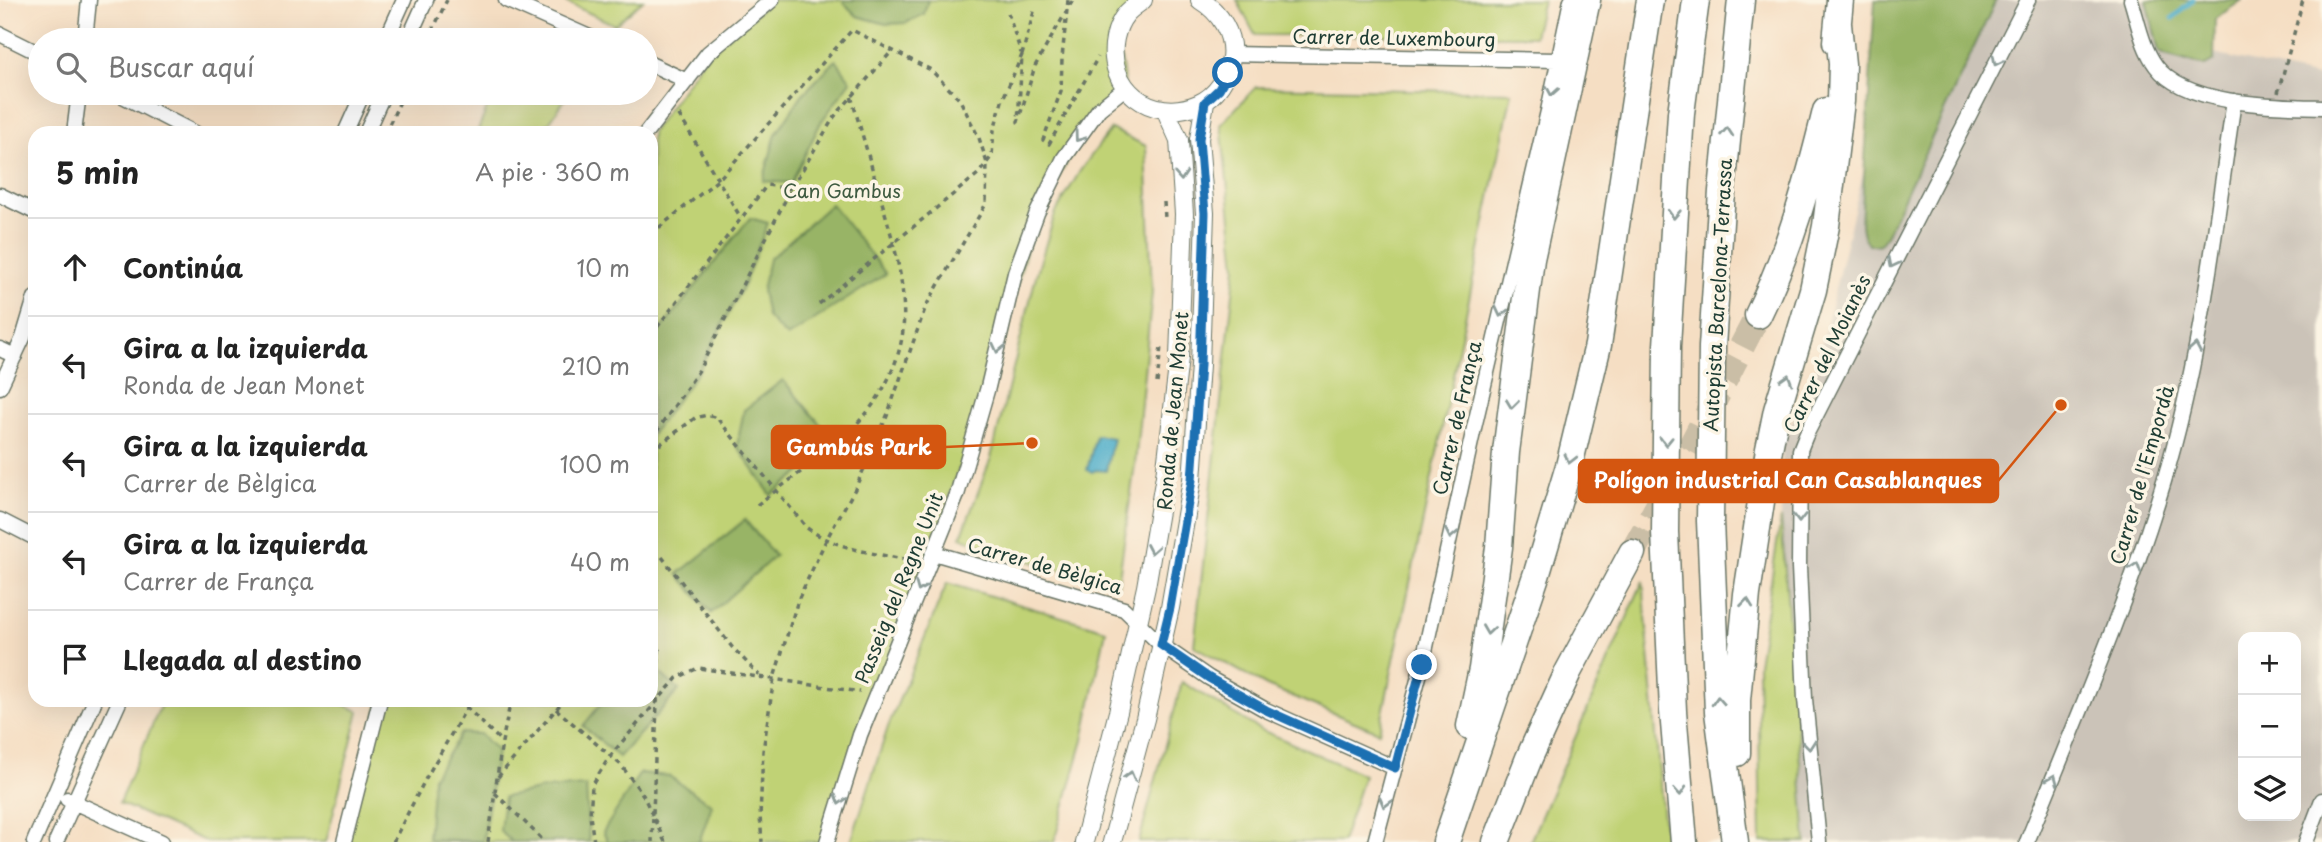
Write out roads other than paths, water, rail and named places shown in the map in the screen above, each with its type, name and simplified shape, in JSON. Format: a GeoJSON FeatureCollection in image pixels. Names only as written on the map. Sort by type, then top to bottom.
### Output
{"type":"FeatureCollection","features":[{"type":"Feature","properties":{"kind":"highway"},"geometry":{"type":"LineString","coordinates":[[1446,842],[1482,669],[1499,547],[1506,452],[1531,259],[1587,0]]}},
{"type":"Feature","properties":{"kind":"highway"},"geometry":{"type":"LineString","coordinates":[[1446,842],[1537,573],[1569,466],[1598,345],[1650,0]]}},
{"type":"Feature","properties":{"kind":"highway"},"geometry":{"type":"LineString","coordinates":[[1684,842],[1673,711],[1665,532],[1667,346],[1681,113],[1696,0]]}},
{"type":"Feature","properties":{"kind":"highway","name":"Autopista Barcelona-Terrassa"},"geometry":{"type":"LineString","coordinates":[[1736,842],[1718,712],[1710,521],[1712,347],[1721,191],[1741,0]]}},
{"type":"Feature","properties":{"kind":"highway"},"geometry":{"type":"LineString","coordinates":[[1736,842],[1737,700],[1747,594],[1771,436],[1813,290],[1826,226],[1841,101],[1839,12]]}},
{"type":"Feature","properties":{"kind":"highway"},"geometry":{"type":"LineString","coordinates":[[1758,314],[1786,253],[1810,175],[1826,107],[1839,12]]}},
{"type":"Feature","properties":{"kind":"highway"},"geometry":{"type":"LineString","coordinates":[[1496,842],[1529,758],[1568,672],[1632,553]]}},
{"type":"Feature","properties":{"kind":"street"},"geometry":{"type":"LineString","coordinates":[[86,28],[89,0]]}},
{"type":"Feature","properties":{"kind":"street"},"geometry":{"type":"LineString","coordinates":[[391,28],[404,0]]}},
{"type":"Feature","properties":{"kind":"street"},"geometry":{"type":"LineString","coordinates":[[413,28],[426,0]]}},
{"type":"Feature","properties":{"kind":"street"},"geometry":{"type":"LineString","coordinates":[[506,0],[569,28]]}},
{"type":"Feature","properties":{"kind":"street"},"geometry":{"type":"LineString","coordinates":[[651,126],[708,54],[772,0]]}},
{"type":"Feature","properties":{"kind":"street"},"geometry":{"type":"LineString","coordinates":[[1142,0],[1126,14],[1117,29],[1113,49],[1115,68],[1125,88],[1143,104],[1166,111],[1186,110],[1205,102],[1219,89],[1228,73],[1230,37],[1223,20],[1200,0]]}},
{"type":"Feature","properties":{"kind":"street","name":"Carrer de França"},"geometry":{"type":"LineString","coordinates":[[1375,842],[1422,665],[1571,0]]}},
{"type":"Feature","properties":{"kind":"street","name":"Carrer del Moianès"},"geometry":{"type":"LineString","coordinates":[[1819,842],[1805,699],[1799,567],[1800,450],[2028,0]]}},
{"type":"Feature","properties":{"kind":"street"},"geometry":{"type":"LineString","coordinates":[[2131,0],[2146,47],[2162,73],[2189,89],[2234,101],[2275,106],[2322,107]]}},
{"type":"Feature","properties":{"kind":"street"},"geometry":{"type":"LineString","coordinates":[[0,34],[28,48]]}},
{"type":"Feature","properties":{"kind":"street","name":"Carrer de Luxembourg"},"geometry":{"type":"LineString","coordinates":[[1231,54],[1557,60]]}},
{"type":"Feature","properties":{"kind":"street"},"geometry":{"type":"LineString","coordinates":[[658,67],[687,80]]}},
{"type":"Feature","properties":{"kind":"street","name":"Passeig del Regne Unit"},"geometry":{"type":"LineString","coordinates":[[827,842],[860,735],[957,495],[989,387],[1015,273],[1037,213],[1064,158],[1099,109],[1125,88]]}},
{"type":"Feature","properties":{"kind":"street","name":"Carrer de l'Empordà"},"geometry":{"type":"LineString","coordinates":[[2027,842],[2128,593],[2164,479],[2189,381],[2234,101]]}},
{"type":"Feature","properties":{"kind":"street","name":"Ronda de Jean Monet"},"geometry":{"type":"LineString","coordinates":[[1112,842],[1170,608],[1192,480],[1200,365],[1205,213],[1199,139],[1205,102]]}},
{"type":"Feature","properties":{"kind":"street"},"geometry":{"type":"LineString","coordinates":[[75,126],[78,105]]}},
{"type":"Feature","properties":{"kind":"street"},"geometry":{"type":"LineString","coordinates":[[140,105],[180,126]]}},
{"type":"Feature","properties":{"kind":"street"},"geometry":{"type":"LineString","coordinates":[[348,126],[358,105]]}},
{"type":"Feature","properties":{"kind":"street"},"geometry":{"type":"LineString","coordinates":[[369,126],[379,105]]}},
{"type":"Feature","properties":{"kind":"street","name":"Ronda de Jean Monet"},"geometry":{"type":"LineString","coordinates":[[1084,842],[1118,712],[1146,587],[1165,476],[1180,358],[1184,214],[1179,141],[1166,111]]}},
{"type":"Feature","properties":{"kind":"street"},"geometry":{"type":"LineString","coordinates":[[0,195],[28,209]]}},
{"type":"Feature","properties":{"kind":"street"},"geometry":{"type":"LineString","coordinates":[[0,387],[28,321]]}},
{"type":"Feature","properties":{"kind":"street"},"geometry":{"type":"LineString","coordinates":[[0,349],[15,356]]}},
{"type":"Feature","properties":{"kind":"street"},"geometry":{"type":"LineString","coordinates":[[0,520],[28,534]]}},
{"type":"Feature","properties":{"kind":"street","name":"Carrer de Bèlgica"},"geometry":{"type":"LineString","coordinates":[[934,554],[1124,609],[1161,645],[1209,678],[1266,710],[1395,768]]}},
{"type":"Feature","properties":{"kind":"street"},"geometry":{"type":"LineString","coordinates":[[34,842],[92,707]]}},
{"type":"Feature","properties":{"kind":"street"},"geometry":{"type":"LineString","coordinates":[[56,842],[117,707]]}},
{"type":"Feature","properties":{"kind":"street"},"geometry":{"type":"LineString","coordinates":[[344,842],[378,707]]}},
{"type":"Feature","properties":{"kind":"street"},"geometry":{"type":"LineString","coordinates":[[56,793],[162,842]]}},
{"type":"Feature","properties":{"kind":"street"},"geometry":{"type":"LineString","coordinates":[[2306,842],[2322,800]]}},
{"type":"Feature","properties":{"kind":"water"},"geometry":{"type":"Polygon","coordinates":[[[1096,435],[1113,438],[1106,471],[1087,470],[1096,435]]]}},
{"type":"Feature","properties":{"kind":"waterway"},"geometry":{"type":"LineString","coordinates":[[2173,18],[2193,0]]}},
{"type":"Feature","properties":{"kind":"tunnel"},"geometry":{"type":"LineString","coordinates":[[1632,553],[1758,315]]}},
{"type":"Feature","properties":{"kind":"place","name":"Polígon industrial Can Casablanques"},"geometry":{"type":"Point","coordinates":[2061,405]}},
{"type":"Feature","properties":{"kind":"place","name":"Gambús Park"},"geometry":{"type":"Point","coordinates":[1032,443]}},
{"type":"Feature","properties":{"kind":"park label","name":"Can Gambus"},"geometry":{"type":"Point","coordinates":[842,191]}}]}
